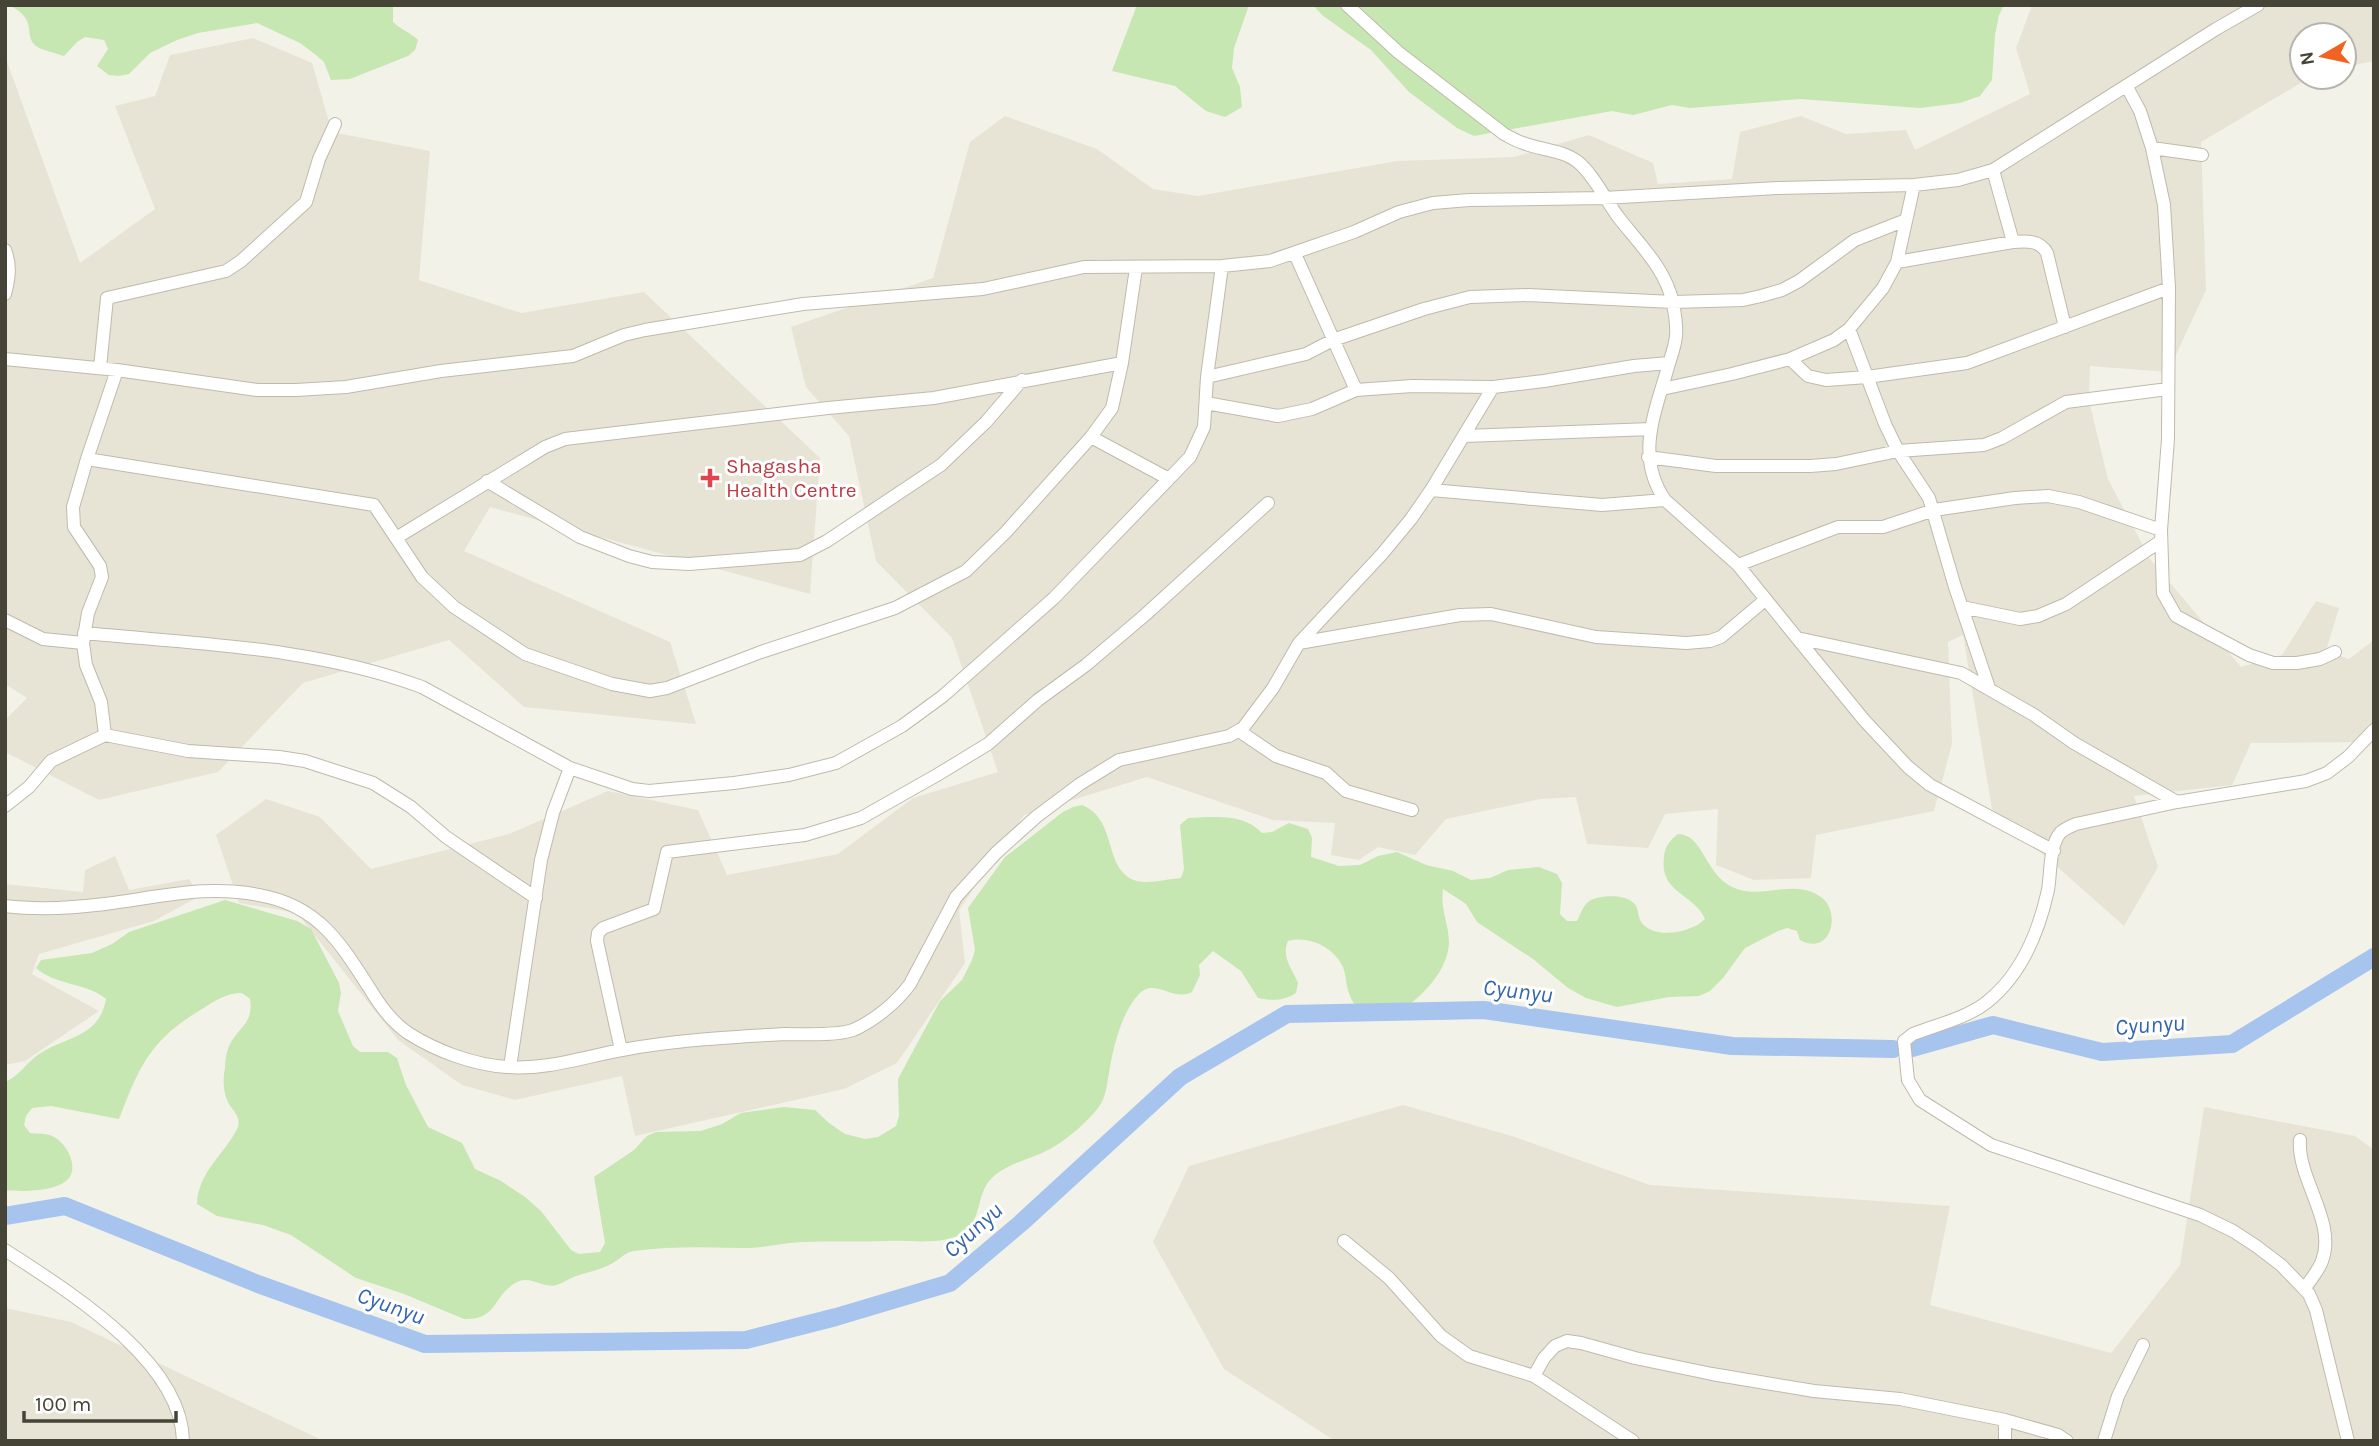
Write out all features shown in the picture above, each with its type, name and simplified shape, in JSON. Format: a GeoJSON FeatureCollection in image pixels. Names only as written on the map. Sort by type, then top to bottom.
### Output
{"type":"FeatureCollection","features":[{"type":"Feature","properties":{"kind":"street"},"geometry":{"type":"LineString","coordinates":[[1347,5],[1398,52],[1504,134],[1578,162],[1591,176],[1604,198],[1653,259],[1673,302],[1677,333],[1651,429],[1648,457],[1656,488],[1665,500],[1738,565],[1864,720],[1908,767],[1930,785],[2054,851]]}},
{"type":"Feature","properties":{"kind":"street"},"geometry":{"type":"LineString","coordinates":[[5,359],[117,370],[257,390],[346,387],[442,371],[573,356],[635,332],[803,304],[983,289],[1105,265],[1136,268],[1222,266],[1270,261],[1354,232],[1399,212],[1433,203],[1604,198],[1777,188],[1914,185],[1958,180],[1993,170],[2258,5]]}},
{"type":"Feature","properties":{"kind":"street"},"geometry":{"type":"LineString","coordinates":[[2127,87],[2140,111],[2152,148],[2164,205],[2169,288],[2168,439],[2161,536],[2163,593],[2176,616],[2249,655],[2273,663],[2297,663],[2335,653]]}},
{"type":"Feature","properties":{"kind":"street"},"geometry":{"type":"LineString","coordinates":[[100,368],[107,298],[226,271],[241,261],[306,202],[319,159],[335,124]]}},
{"type":"Feature","properties":{"kind":"street"},"geometry":{"type":"LineString","coordinates":[[2152,148],[2202,155]]}},
{"type":"Feature","properties":{"kind":"street"},"geometry":{"type":"LineString","coordinates":[[1993,170],[2013,242]]}},
{"type":"Feature","properties":{"kind":"street"},"geometry":{"type":"LineString","coordinates":[[1662,389],[1790,359],[1834,341],[1849,329],[1883,288],[1897,262],[1914,185]]}},
{"type":"Feature","properties":{"kind":"street"},"geometry":{"type":"LineString","coordinates":[[1207,377],[1306,354],[1332,340],[1441,303],[1482,296],[1528,295],[1673,302],[1743,300],[1782,290],[1799,281],[1855,240],[1906,220]]}},
{"type":"Feature","properties":{"kind":"street"},"geometry":{"type":"LineString","coordinates":[[1897,262],[2028,240],[2044,248],[2065,327]]}},
{"type":"Feature","properties":{"kind":"street"},"geometry":{"type":"LineString","coordinates":[[5,250],[9,263],[5,294]]}},
{"type":"Feature","properties":{"kind":"street"},"geometry":{"type":"LineString","coordinates":[[1295,254],[1356,390]]}},
{"type":"Feature","properties":{"kind":"street"},"geometry":{"type":"LineString","coordinates":[[5,620],[43,639],[83,638],[270,650],[357,667],[422,688],[570,768],[649,792],[789,775],[836,763],[902,726],[943,696],[1054,598],[1190,457],[1204,427],[1207,377],[1222,266]]}},
{"type":"Feature","properties":{"kind":"street"},"geometry":{"type":"LineString","coordinates":[[87,459],[374,505],[422,577],[454,607],[525,654],[612,684],[650,691],[667,688],[761,652],[895,608],[966,570],[1006,532],[1091,437],[1112,408],[1122,363],[1136,268]]}},
{"type":"Feature","properties":{"kind":"street"},"geometry":{"type":"LineString","coordinates":[[1790,359],[1808,376],[1816,378],[1867,377],[1967,363],[2169,288]]}},
{"type":"Feature","properties":{"kind":"street"},"geometry":{"type":"LineString","coordinates":[[1849,329],[1898,452],[1934,510],[1989,688]]}},
{"type":"Feature","properties":{"kind":"street"},"geometry":{"type":"LineString","coordinates":[[396,538],[545,447],[565,439],[934,398],[1122,363]]}},
{"type":"Feature","properties":{"kind":"street"},"geometry":{"type":"LineString","coordinates":[[1206,403],[1278,416],[1312,409],[1356,390],[1412,386],[1493,387],[1670,363]]}},
{"type":"Feature","properties":{"kind":"street"},"geometry":{"type":"LineString","coordinates":[[105,735],[101,702],[86,665],[83,638],[88,613],[103,577],[100,566],[78,535],[73,507],[117,370]]}},
{"type":"Feature","properties":{"kind":"street"},"geometry":{"type":"LineString","coordinates":[[487,481],[580,537],[652,562],[689,565],[800,555],[827,541],[941,465],[986,422],[1022,380]]}},
{"type":"Feature","properties":{"kind":"street"},"geometry":{"type":"LineString","coordinates":[[5,906],[43,908],[104,904],[174,892],[225,891],[285,901],[306,911],[326,928],[381,1006],[407,1032],[451,1054],[490,1065],[542,1066],[691,1039],[852,1030],[902,995],[956,897],[996,853],[1036,817],[1080,784],[1119,760],[1229,736],[1240,731],[1273,688],[1299,643],[1382,554],[1431,490],[1493,387]]}},
{"type":"Feature","properties":{"kind":"street"},"geometry":{"type":"LineString","coordinates":[[1648,457],[1716,466],[1810,466],[1836,464],[1898,452],[1984,445],[2002,439],[2066,402],[2168,389]]}},
{"type":"Feature","properties":{"kind":"street"},"geometry":{"type":"LineString","coordinates":[[1464,436],[1651,429]]}},
{"type":"Feature","properties":{"kind":"street"},"geometry":{"type":"LineString","coordinates":[[1091,437],[1169,479]]}},
{"type":"Feature","properties":{"kind":"street"},"geometry":{"type":"LineString","coordinates":[[1431,490],[1602,505],[1665,500]]}},
{"type":"Feature","properties":{"kind":"street"},"geometry":{"type":"LineString","coordinates":[[1738,565],[1838,527],[1883,527],[1934,510],[2015,498],[2048,496],[2079,502],[2161,536]]}},
{"type":"Feature","properties":{"kind":"street"},"geometry":{"type":"LineString","coordinates":[[621,1050],[597,941],[598,933],[603,928],[654,909],[667,852],[805,835],[862,818],[937,775],[988,744],[1038,700],[1086,665],[1268,503]]}},
{"type":"Feature","properties":{"kind":"street"},"geometry":{"type":"LineString","coordinates":[[1962,607],[2020,619],[2038,617],[2066,604],[2161,536]]}},
{"type":"Feature","properties":{"kind":"street"},"geometry":{"type":"LineString","coordinates":[[1299,643],[1460,615],[1492,614],[1596,636],[1686,643],[1710,641],[1721,637],[1765,600]]}},
{"type":"Feature","properties":{"kind":"street"},"geometry":{"type":"LineString","coordinates":[[1797,638],[1961,673],[2074,743],[2177,802]]}},
{"type":"Feature","properties":{"kind":"street"},"geometry":{"type":"LineString","coordinates":[[2348,1441],[2316,1310],[2305,1288],[2281,1265],[2233,1231],[2200,1215],[1991,1145],[1920,1100],[1914,1093],[1906,1071],[1904,1041],[1913,1034],[1977,1009],[2012,976],[2033,937],[2048,890],[2054,851],[2062,832],[2076,824],[2177,802],[2306,781],[2327,772],[2347,757],[2374,730]]}},
{"type":"Feature","properties":{"kind":"street"},"geometry":{"type":"LineString","coordinates":[[1240,731],[1276,757],[1326,773],[1346,790],[1412,810]]}},
{"type":"Feature","properties":{"kind":"street"},"geometry":{"type":"LineString","coordinates":[[5,806],[29,787],[51,761],[105,735],[188,751],[305,761],[373,783],[411,807],[446,837],[536,898]]}},
{"type":"Feature","properties":{"kind":"street"},"geometry":{"type":"LineString","coordinates":[[510,1067],[541,860],[552,813],[570,768]]}},
{"type":"Feature","properties":{"kind":"street"},"geometry":{"type":"LineString","coordinates":[[2300,1140],[2307,1180],[2318,1207],[2325,1240],[2322,1263],[2305,1288]]}},
{"type":"Feature","properties":{"kind":"street"},"geometry":{"type":"LineString","coordinates":[[1345,1241],[1389,1278],[1441,1336],[1469,1356],[1534,1377],[1633,1441]]}},
{"type":"Feature","properties":{"kind":"street"},"geometry":{"type":"LineString","coordinates":[[5,1250],[50,1277],[123,1337],[154,1368],[178,1411],[182,1422],[183,1441]]}},
{"type":"Feature","properties":{"kind":"street"},"geometry":{"type":"LineString","coordinates":[[1534,1377],[1544,1358],[1555,1346],[1567,1341],[1712,1374],[1814,1391],[1900,1399],[2005,1420],[2058,1435],[2067,1441]]}},
{"type":"Feature","properties":{"kind":"street"},"geometry":{"type":"LineString","coordinates":[[2104,1441],[2118,1396],[2143,1345]]}},
{"type":"Feature","properties":{"kind":"street"},"geometry":{"type":"LineString","coordinates":[[2005,1420],[2006,1441]]}},
{"type":"Feature","properties":{"kind":"shaded area"},"geometry":{"type":"Polygon","coordinates":[[[2032,5],[2374,5],[2374,61],[2358,64],[2358,21],[2288,21],[2288,91],[2201,142],[2206,290],[2168,372],[2090,366],[2089,401],[2108,479],[2150,559],[2241,667],[2282,655],[2316,601],[2339,608],[2326,651],[2349,659],[2374,640],[2374,727],[2363,742],[2251,743],[2232,785],[2134,796],[2158,867],[2124,926],[1992,809],[1963,635],[1948,642],[1952,744],[1934,811],[1816,835],[1811,878],[1754,880],[1716,865],[1718,809],[1665,814],[1648,848],[1587,844],[1576,797],[1541,799],[1446,819],[1415,855],[1378,847],[1359,860],[1331,855],[1335,823],[1273,820],[1147,777],[1024,815],[959,910],[965,963],[897,1063],[844,1089],[635,1136],[622,1076],[515,1100],[462,1085],[398,1040],[297,913],[239,903],[216,835],[266,799],[320,817],[371,869],[509,834],[608,791],[698,810],[727,875],[838,854],[913,798],[998,772],[952,638],[876,561],[849,436],[806,387],[791,327],[933,278],[970,142],[1005,116],[1097,149],[1153,189],[1198,196],[1397,161],[1514,157],[1589,135],[1653,163],[1658,184],[1732,179],[1740,132],[1801,116],[1846,134],[1906,130],[1915,150],[2030,94],[2016,48],[2032,5]]]}},
{"type":"Feature","properties":{"kind":"shaded area"},"geometry":{"type":"Polygon","coordinates":[[[253,38],[312,63],[332,132],[430,151],[419,280],[521,313],[644,292],[820,458],[810,594],[490,507],[464,551],[670,642],[696,724],[524,707],[449,640],[303,683],[218,772],[99,800],[5,752],[5,720],[27,698],[5,684],[5,56],[80,263],[155,209],[115,106],[155,96],[170,55],[253,38]]]}},
{"type":"Feature","properties":{"kind":"shaded area"},"geometry":{"type":"Polygon","coordinates":[[[115,856],[129,890],[189,879],[200,896],[154,921],[39,954],[32,974],[99,1011],[25,1061],[5,1065],[5,884],[83,892],[85,870],[115,856]]]}},
{"type":"Feature","properties":{"kind":"shaded area"},"geometry":{"type":"Polygon","coordinates":[[[1403,1105],[1515,1137],[1650,1185],[1950,1206],[1930,1305],[2111,1353],[2180,1265],[2204,1107],[2355,1136],[2374,1150],[2374,1441],[1335,1441],[1224,1369],[1153,1242],[1189,1166],[1403,1105]]]}},
{"type":"Feature","properties":{"kind":"shaded area"},"geometry":{"type":"Polygon","coordinates":[[[5,1308],[71,1322],[324,1441],[5,1441],[5,1308]]]}},
{"type":"Feature","properties":{"kind":"green space"},"geometry":{"type":"Polygon","coordinates":[[[9,5],[393,5],[393,22],[418,40],[415,50],[408,56],[350,79],[331,80],[324,62],[316,55],[300,43],[257,23],[198,33],[177,40],[150,53],[129,74],[118,76],[109,75],[97,66],[108,49],[104,40],[85,37],[64,56],[42,49],[32,41],[24,16],[9,5]]]}},
{"type":"Feature","properties":{"kind":"green space"},"geometry":{"type":"Polygon","coordinates":[[[1137,5],[1249,5],[1234,48],[1232,68],[1240,87],[1242,107],[1225,117],[1206,111],[1175,86],[1112,71],[1137,5]]]}},
{"type":"Feature","properties":{"kind":"green space"},"geometry":{"type":"Polygon","coordinates":[[[1313,5],[2004,5],[1995,35],[1992,80],[1980,96],[1960,103],[1920,108],[1800,99],[1690,108],[1672,105],[1633,115],[1612,111],[1474,136],[1457,128],[1409,92],[1371,50],[1322,15],[1313,5]]]}},
{"type":"Feature","properties":{"kind":"green space"},"geometry":{"type":"Polygon","coordinates":[[[1082,805],[1094,812],[1101,822],[1119,867],[1126,875],[1142,882],[1181,878],[1184,869],[1180,825],[1188,818],[1237,819],[1262,833],[1272,832],[1289,823],[1308,829],[1312,838],[1311,857],[1339,866],[1360,865],[1378,856],[1397,852],[1471,880],[1490,878],[1508,870],[1539,867],[1557,874],[1562,883],[1560,914],[1567,921],[1577,921],[1588,902],[1616,896],[1634,903],[1645,927],[1662,933],[1672,933],[1691,928],[1705,919],[1700,910],[1667,879],[1664,869],[1665,853],[1668,844],[1678,834],[1693,841],[1715,873],[1732,887],[1754,892],[1789,889],[1811,891],[1827,904],[1832,922],[1826,938],[1819,943],[1811,944],[1800,940],[1797,931],[1787,928],[1745,948],[1723,978],[1710,991],[1699,996],[1669,997],[1617,1007],[1586,998],[1568,988],[1533,959],[1477,922],[1466,904],[1443,889],[1449,943],[1441,970],[1432,983],[1408,1006],[1394,1014],[1367,1021],[1350,997],[1339,960],[1320,944],[1304,940],[1288,941],[1288,962],[1298,983],[1296,993],[1278,1000],[1258,998],[1241,971],[1213,951],[1199,965],[1200,975],[1192,992],[1178,994],[1151,988],[1139,994],[1127,1011],[1119,1031],[1106,1091],[1098,1108],[1057,1145],[996,1174],[982,1193],[972,1224],[960,1235],[933,1241],[802,1242],[747,1248],[700,1247],[634,1251],[607,1266],[557,1285],[545,1285],[529,1280],[518,1281],[488,1313],[474,1318],[464,1319],[356,1278],[291,1235],[263,1225],[217,1216],[197,1204],[202,1182],[232,1138],[239,1121],[226,1096],[224,1080],[229,1046],[250,1014],[250,999],[242,993],[226,996],[212,1003],[184,1020],[158,1043],[141,1069],[119,1119],[51,1106],[32,1108],[24,1125],[30,1133],[50,1135],[62,1143],[71,1160],[72,1173],[64,1183],[57,1186],[29,1191],[5,1190],[5,1082],[46,1050],[88,1030],[102,1012],[106,999],[44,974],[36,968],[41,960],[92,953],[129,932],[225,900],[297,921],[311,929],[339,983],[341,993],[338,1011],[353,1046],[360,1052],[388,1052],[397,1058],[406,1085],[428,1127],[462,1143],[475,1169],[501,1181],[525,1197],[541,1211],[571,1250],[579,1254],[600,1252],[605,1243],[594,1177],[656,1132],[701,1131],[722,1124],[741,1113],[784,1107],[815,1110],[845,1134],[865,1139],[878,1137],[896,1126],[899,1116],[898,1079],[940,1001],[962,980],[972,960],[975,950],[968,908],[1005,857],[1063,812],[1082,805]]]}},
{"type":"Feature","properties":{"kind":"waterway","name":"Cyunyu"},"geometry":{"type":"LineString","coordinates":[[1912,1048],[1993,1025],[2102,1052],[2232,1044],[2374,957]]}},
{"type":"Feature","properties":{"kind":"waterway","name":"Cyunyu"},"geometry":{"type":"LineString","coordinates":[[5,1216],[65,1206],[258,1284],[425,1344],[746,1340],[950,1283],[1021,1223],[1180,1077],[1287,1014],[1484,1010],[1732,1046],[1893,1049]]}},
{"type":"Feature","properties":{"kind":"place","name":"Shagasha Health Centre"},"geometry":{"type":"Point","coordinates":[710,478]}}]}
